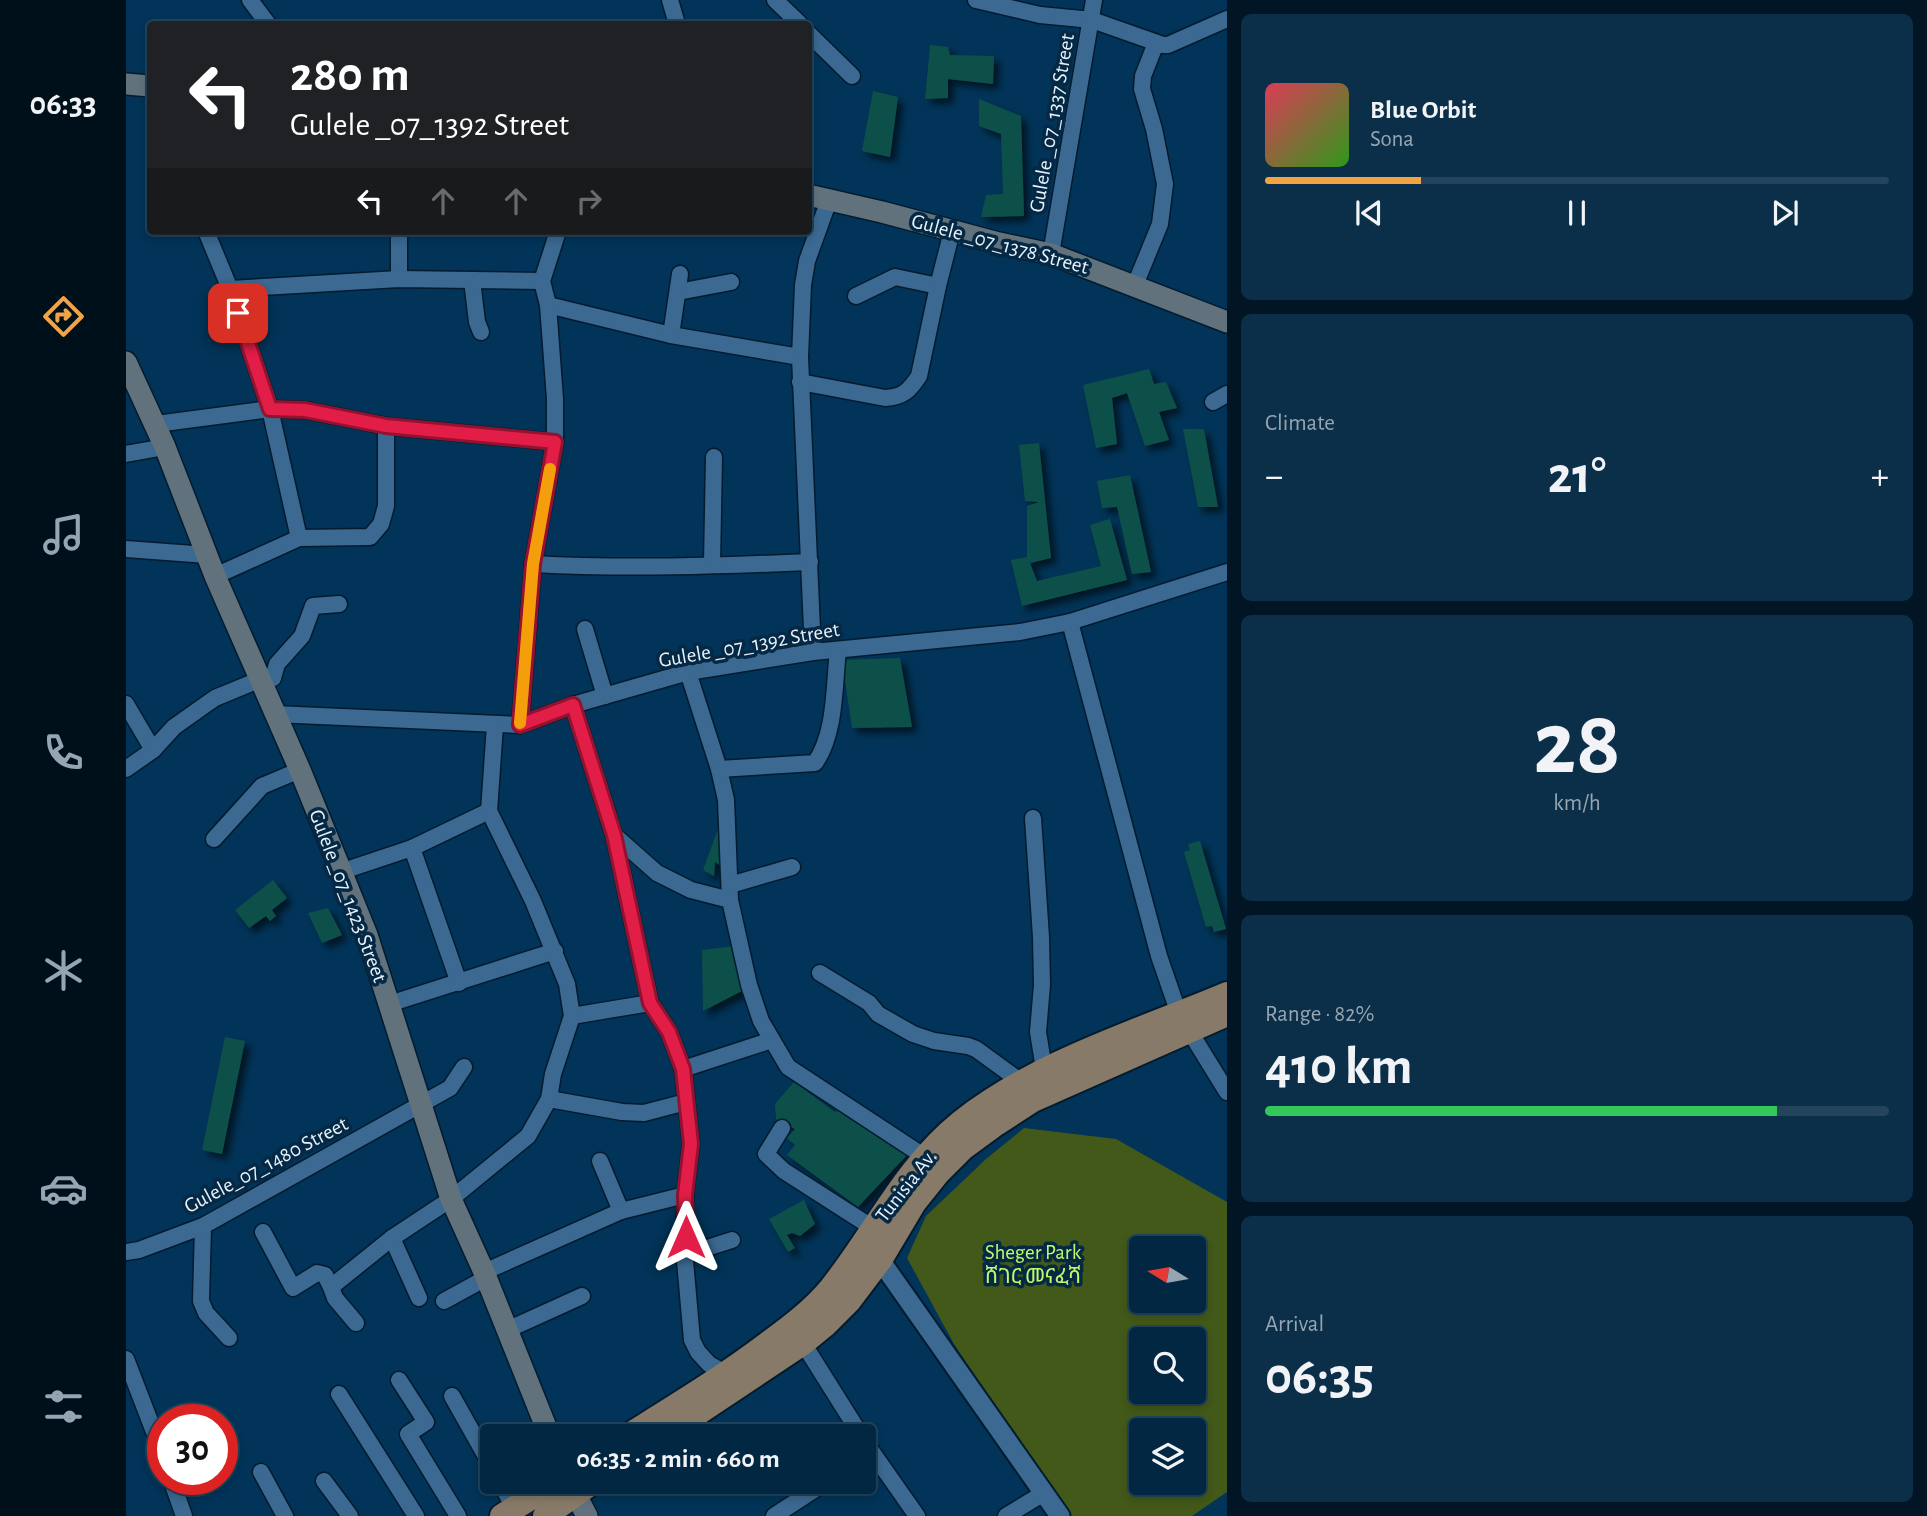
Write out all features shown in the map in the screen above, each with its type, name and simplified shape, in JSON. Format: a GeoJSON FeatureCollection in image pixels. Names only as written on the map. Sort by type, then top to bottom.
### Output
{"type":"FeatureCollection","features":[{"type":"Feature","properties":{"kind":"main road","name":"Gulele _07_1378 Street"},"geometry":{"type":"LineString","coordinates":[[819,197],[1051,254],[1227,321]]}},
{"type":"Feature","properties":{"kind":"main road","name":"Gulele _07_1423 Street"},"geometry":{"type":"LineString","coordinates":[[127,368],[156,424],[215,576],[300,770],[367,935],[451,1199],[485,1275],[545,1424]]}},
{"type":"Feature","properties":{"kind":"main road","name":"Tunisia Av."},"geometry":{"type":"LineString","coordinates":[[1184,1023],[1227,994]]}},
{"type":"Feature","properties":{"kind":"main road","name":"Tunisia Av."},"geometry":{"type":"LineString","coordinates":[[678,1424],[733,1380],[815,1306],[872,1244],[958,1125],[1037,1085],[1184,1023],[1227,1014]]}},
{"type":"Feature","properties":{"kind":"main road","name":"Tunisia Av."},"geometry":{"type":"LineString","coordinates":[[650,1424],[803,1343],[825,1325],[849,1300],[872,1244],[903,1219],[931,1165]]}},
{"type":"Feature","properties":{"kind":"main road"},"geometry":{"type":"LineString","coordinates":[[508,1512],[569,1494]]}},
{"type":"Feature","properties":{"kind":"main road"},"geometry":{"type":"LineString","coordinates":[[545,1516],[573,1494]]}},
{"type":"Feature","properties":{"kind":"street"},"geometry":{"type":"LineString","coordinates":[[250,0],[266,21]]}},
{"type":"Feature","properties":{"kind":"street"},"geometry":{"type":"LineString","coordinates":[[670,0],[676,21]]}},
{"type":"Feature","properties":{"kind":"street"},"geometry":{"type":"LineString","coordinates":[[775,0],[797,21]]}},
{"type":"Feature","properties":{"kind":"street"},"geometry":{"type":"LineString","coordinates":[[976,0],[1040,15],[1092,20],[1168,45],[1227,19]]}},
{"type":"Feature","properties":{"kind":"street","name":"Gulele _07_1337 Street"},"geometry":{"type":"LineString","coordinates":[[1051,254],[1094,0]]}},
{"type":"Feature","properties":{"kind":"street"},"geometry":{"type":"LineString","coordinates":[[812,37],[852,76]]}},
{"type":"Feature","properties":{"kind":"street"},"geometry":{"type":"LineString","coordinates":[[1136,285],[1160,224],[1166,184],[1142,89],[1143,76],[1156,43]]}},
{"type":"Feature","properties":{"kind":"street"},"geometry":{"type":"LineString","coordinates":[[812,234],[819,197]]}},
{"type":"Feature","properties":{"kind":"street"},"geometry":{"type":"LineString","coordinates":[[800,382],[885,398],[897,398],[911,388],[919,376],[952,231]]}},
{"type":"Feature","properties":{"kind":"street"},"geometry":{"type":"LineString","coordinates":[[208,235],[230,289],[270,409],[299,538]]}},
{"type":"Feature","properties":{"kind":"street"},"geometry":{"type":"LineString","coordinates":[[399,235],[399,279]]}},
{"type":"Feature","properties":{"kind":"street"},"geometry":{"type":"LineString","coordinates":[[520,725],[533,564],[555,442],[555,399],[548,305],[542,281],[557,235]]}},
{"type":"Feature","properties":{"kind":"street"},"geometry":{"type":"LineString","coordinates":[[812,235],[803,285],[800,382],[813,652]]}},
{"type":"Feature","properties":{"kind":"street"},"geometry":{"type":"LineString","coordinates":[[671,335],[680,274]]}},
{"type":"Feature","properties":{"kind":"street"},"geometry":{"type":"LineString","coordinates":[[856,296],[895,277],[938,286]]}},
{"type":"Feature","properties":{"kind":"street"},"geometry":{"type":"LineString","coordinates":[[230,289],[399,279],[542,281]]}},
{"type":"Feature","properties":{"kind":"street"},"geometry":{"type":"LineString","coordinates":[[472,280],[477,322],[481,331]]}},
{"type":"Feature","properties":{"kind":"street"},"geometry":{"type":"LineString","coordinates":[[678,292],[731,282]]}},
{"type":"Feature","properties":{"kind":"street"},"geometry":{"type":"LineString","coordinates":[[548,305],[671,335],[800,357]]}},
{"type":"Feature","properties":{"kind":"street"},"geometry":{"type":"LineString","coordinates":[[156,424],[270,409],[305,410],[386,426],[555,442]]}},
{"type":"Feature","properties":{"kind":"street"},"geometry":{"type":"LineString","coordinates":[[215,576],[299,538],[370,537],[381,524],[386,506],[386,426]]}},
{"type":"Feature","properties":{"kind":"street"},"geometry":{"type":"LineString","coordinates":[[126,454],[165,447]]}},
{"type":"Feature","properties":{"kind":"street"},"geometry":{"type":"LineString","coordinates":[[712,565],[714,457]]}},
{"type":"Feature","properties":{"kind":"street"},"geometry":{"type":"LineString","coordinates":[[126,549],[207,555]]}},
{"type":"Feature","properties":{"kind":"street"},"geometry":{"type":"LineString","coordinates":[[533,564],[576,566],[810,562]]}},
{"type":"Feature","properties":{"kind":"street","name":"Gulele _07_1392 Street"},"geometry":{"type":"LineString","coordinates":[[275,714],[520,725],[573,705],[688,672],[813,652],[1020,632],[1070,622],[1227,572]]}},
{"type":"Feature","properties":{"kind":"street"},"geometry":{"type":"LineString","coordinates":[[126,769],[153,750],[174,727],[215,698],[261,679],[273,678],[278,664],[302,636],[313,606],[339,604]]}},
{"type":"Feature","properties":{"kind":"street"},"geometry":{"type":"LineString","coordinates":[[1070,622],[1159,956],[1184,1023],[1227,1091]]}},
{"type":"Feature","properties":{"kind":"street"},"geometry":{"type":"LineString","coordinates":[[585,629],[605,696]]}},
{"type":"Feature","properties":{"kind":"street"},"geometry":{"type":"LineString","coordinates":[[719,769],[815,763],[820,756],[829,726],[838,650]]}},
{"type":"Feature","properties":{"kind":"street"},"geometry":{"type":"LineString","coordinates":[[688,672],[719,769],[726,800],[730,893],[749,985],[761,1021],[788,1067],[931,1165]]}},
{"type":"Feature","properties":{"kind":"street"},"geometry":{"type":"LineString","coordinates":[[126,704],[153,750]]}},
{"type":"Feature","properties":{"kind":"street"},"geometry":{"type":"LineString","coordinates":[[573,705],[614,835],[650,1003],[669,1032],[683,1069],[691,1144],[685,1195],[685,1255],[692,1340],[709,1364],[733,1380]]}},
{"type":"Feature","properties":{"kind":"street"},"geometry":{"type":"LineString","coordinates":[[331,1287],[392,1238],[451,1199],[528,1136],[548,1099],[553,1074],[572,1016],[567,984],[555,951],[489,811],[495,725]]}},
{"type":"Feature","properties":{"kind":"street"},"geometry":{"type":"LineString","coordinates":[[214,839],[262,786],[300,770]]}},
{"type":"Feature","properties":{"kind":"street"},"geometry":{"type":"LineString","coordinates":[[340,872],[412,848],[489,811]]}},
{"type":"Feature","properties":{"kind":"street"},"geometry":{"type":"LineString","coordinates":[[820,973],[869,1003],[878,1014],[914,1034],[934,1041],[968,1046],[1037,1085],[1042,985],[1032,818]]}},
{"type":"Feature","properties":{"kind":"street"},"geometry":{"type":"LineString","coordinates":[[614,835],[657,873],[691,890],[730,893],[792,867]]}},
{"type":"Feature","properties":{"kind":"street"},"geometry":{"type":"LineString","coordinates":[[412,848],[459,983]]}},
{"type":"Feature","properties":{"kind":"street"},"geometry":{"type":"LineString","coordinates":[[389,1004],[555,951]]}},
{"type":"Feature","properties":{"kind":"street"},"geometry":{"type":"LineString","coordinates":[[572,1016],[650,1003]]}},
{"type":"Feature","properties":{"kind":"street"},"geometry":{"type":"LineString","coordinates":[[683,1069],[772,1040]]}},
{"type":"Feature","properties":{"kind":"street","name":"Gulele_07_1480 Street"},"geometry":{"type":"LineString","coordinates":[[126,1252],[139,1250],[203,1226],[304,1171],[450,1088],[464,1067]]}},
{"type":"Feature","properties":{"kind":"street"},"geometry":{"type":"LineString","coordinates":[[548,1099],[622,1112],[645,1113],[686,1102]]}},
{"type":"Feature","properties":{"kind":"street"},"geometry":{"type":"LineString","coordinates":[[782,1128],[766,1154],[872,1244],[1060,1516]]}},
{"type":"Feature","properties":{"kind":"street"},"geometry":{"type":"LineString","coordinates":[[600,1161],[621,1211]]}},
{"type":"Feature","properties":{"kind":"street"},"geometry":{"type":"LineString","coordinates":[[444,1301],[485,1275],[621,1211],[685,1195]]}},
{"type":"Feature","properties":{"kind":"street"},"geometry":{"type":"LineString","coordinates":[[203,1226],[201,1301],[206,1312],[229,1338]]}},
{"type":"Feature","properties":{"kind":"street"},"geometry":{"type":"LineString","coordinates":[[263,1232],[293,1288],[317,1273],[324,1275],[335,1298],[356,1323]]}},
{"type":"Feature","properties":{"kind":"street"},"geometry":{"type":"LineString","coordinates":[[392,1238],[419,1298]]}},
{"type":"Feature","properties":{"kind":"street"},"geometry":{"type":"LineString","coordinates":[[685,1255],[732,1240]]}},
{"type":"Feature","properties":{"kind":"street"},"geometry":{"type":"LineString","coordinates":[[507,1330],[582,1296]]}},
{"type":"Feature","properties":{"kind":"street"},"geometry":{"type":"LineString","coordinates":[[803,1343],[852,1424]]}},
{"type":"Feature","properties":{"kind":"street"},"geometry":{"type":"LineString","coordinates":[[126,1359],[133,1393],[147,1422]]}},
{"type":"Feature","properties":{"kind":"street"},"geometry":{"type":"LineString","coordinates":[[399,1380],[426,1422],[408,1434],[458,1516]]}},
{"type":"Feature","properties":{"kind":"street"},"geometry":{"type":"LineString","coordinates":[[339,1394],[416,1516]]}},
{"type":"Feature","properties":{"kind":"street"},"geometry":{"type":"LineString","coordinates":[[452,1396],[480,1446]]}},
{"type":"Feature","properties":{"kind":"street"},"geometry":{"type":"LineString","coordinates":[[876,1461],[917,1516]]}},
{"type":"Feature","properties":{"kind":"street"},"geometry":{"type":"LineString","coordinates":[[261,1472],[285,1516]]}},
{"type":"Feature","properties":{"kind":"street"},"geometry":{"type":"LineString","coordinates":[[324,1481],[350,1516]]}},
{"type":"Feature","properties":{"kind":"street"},"geometry":{"type":"LineString","coordinates":[[1006,1516],[1044,1493]]}},
{"type":"Feature","properties":{"kind":"street"},"geometry":{"type":"LineString","coordinates":[[503,1494],[508,1512]]}},
{"type":"Feature","properties":{"kind":"street"},"geometry":{"type":"LineString","coordinates":[[774,1516],[808,1494]]}},
{"type":"Feature","properties":{"kind":"street"},"geometry":{"type":"LineString","coordinates":[[177,1495],[184,1516]]}},
{"type":"Feature","properties":{"kind":"green space","name":"Sheger Park ሸገር መናፈሻ"},"geometry":{"type":"Polygon","coordinates":[[[1024,1128],[1116,1139],[1227,1202],[1227,1492],[1192,1516],[1068,1516],[954,1344],[907,1258],[926,1216],[986,1159],[1024,1128]]]}},
{"type":"Feature","properties":{"kind":"building"},"geometry":{"type":"Polygon","coordinates":[[[930,45],[948,47],[950,55],[994,56],[993,84],[948,79],[948,98],[925,99],[930,45]]]}},
{"type":"Feature","properties":{"kind":"building"},"geometry":{"type":"Polygon","coordinates":[[[873,91],[898,97],[890,157],[862,151],[873,91]]]}},
{"type":"Feature","properties":{"kind":"building"},"geometry":{"type":"Polygon","coordinates":[[[979,99],[1021,116],[1024,216],[981,217],[986,195],[1003,194],[1001,134],[979,126],[979,99]]]}},
{"type":"Feature","properties":{"kind":"building"},"geometry":{"type":"Polygon","coordinates":[[[1149,369],[1154,384],[1166,382],[1177,408],[1159,412],[1169,440],[1145,446],[1127,393],[1112,398],[1117,444],[1096,448],[1083,385],[1149,369]]]}},
{"type":"Feature","properties":{"kind":"building"},"geometry":{"type":"Polygon","coordinates":[[[1183,429],[1204,429],[1218,507],[1198,507],[1183,429]]]}},
{"type":"Feature","properties":{"kind":"building"},"geometry":{"type":"Polygon","coordinates":[[[1039,443],[1051,558],[1030,563],[1037,581],[1101,566],[1090,525],[1110,519],[1127,580],[1022,606],[1011,560],[1027,557],[1027,506],[1039,502],[1025,501],[1019,445],[1039,443]]]}},
{"type":"Feature","properties":{"kind":"building"},"geometry":{"type":"Polygon","coordinates":[[[1130,475],[1151,572],[1132,574],[1117,507],[1102,508],[1097,481],[1130,475]]]}},
{"type":"Feature","properties":{"kind":"building"},"geometry":{"type":"Polygon","coordinates":[[[900,658],[912,727],[852,728],[842,660],[900,658]]]}},
{"type":"Feature","properties":{"kind":"building"},"geometry":{"type":"Polygon","coordinates":[[[718,829],[723,838],[719,852],[725,856],[722,867],[715,862],[714,876],[703,870],[718,829]]]}},
{"type":"Feature","properties":{"kind":"building"},"geometry":{"type":"Polygon","coordinates":[[[1200,841],[1226,929],[1214,932],[1212,926],[1206,927],[1184,852],[1190,850],[1188,844],[1200,841]]]}},
{"type":"Feature","properties":{"kind":"building"},"geometry":{"type":"Polygon","coordinates":[[[273,880],[287,898],[272,910],[276,916],[270,921],[266,916],[249,928],[235,910],[273,880]]]}},
{"type":"Feature","properties":{"kind":"building"},"geometry":{"type":"Polygon","coordinates":[[[328,908],[342,935],[322,943],[308,913],[328,908]]]}},
{"type":"Feature","properties":{"kind":"building"},"geometry":{"type":"Polygon","coordinates":[[[734,946],[743,984],[742,991],[703,1011],[702,950],[734,946]]]}},
{"type":"Feature","properties":{"kind":"building"},"geometry":{"type":"Polygon","coordinates":[[[225,1037],[245,1041],[222,1154],[202,1150],[225,1037]]]}},
{"type":"Feature","properties":{"kind":"building"},"geometry":{"type":"Polygon","coordinates":[[[794,1082],[835,1112],[839,1109],[908,1154],[858,1207],[787,1155],[795,1145],[787,1138],[795,1129],[776,1119],[775,1104],[794,1082]]]}},
{"type":"Feature","properties":{"kind":"building"},"geometry":{"type":"Polygon","coordinates":[[[804,1200],[815,1224],[800,1236],[792,1233],[787,1235],[795,1248],[788,1252],[769,1219],[804,1200]]]}},
{"type":"Feature","properties":{"kind":"slow traffic"},"geometry":{"type":"LineString","coordinates":[[520,723],[533,564],[550,469]]}},
{"type":"Feature","properties":{"kind":"route"},"geometry":{"type":"LineString","coordinates":[[238,313],[270,409],[305,410],[386,426],[555,442],[533,564],[520,725],[573,705],[614,835],[650,1003],[669,1032],[683,1069],[691,1144],[685,1195],[686,1237]]}}]}
